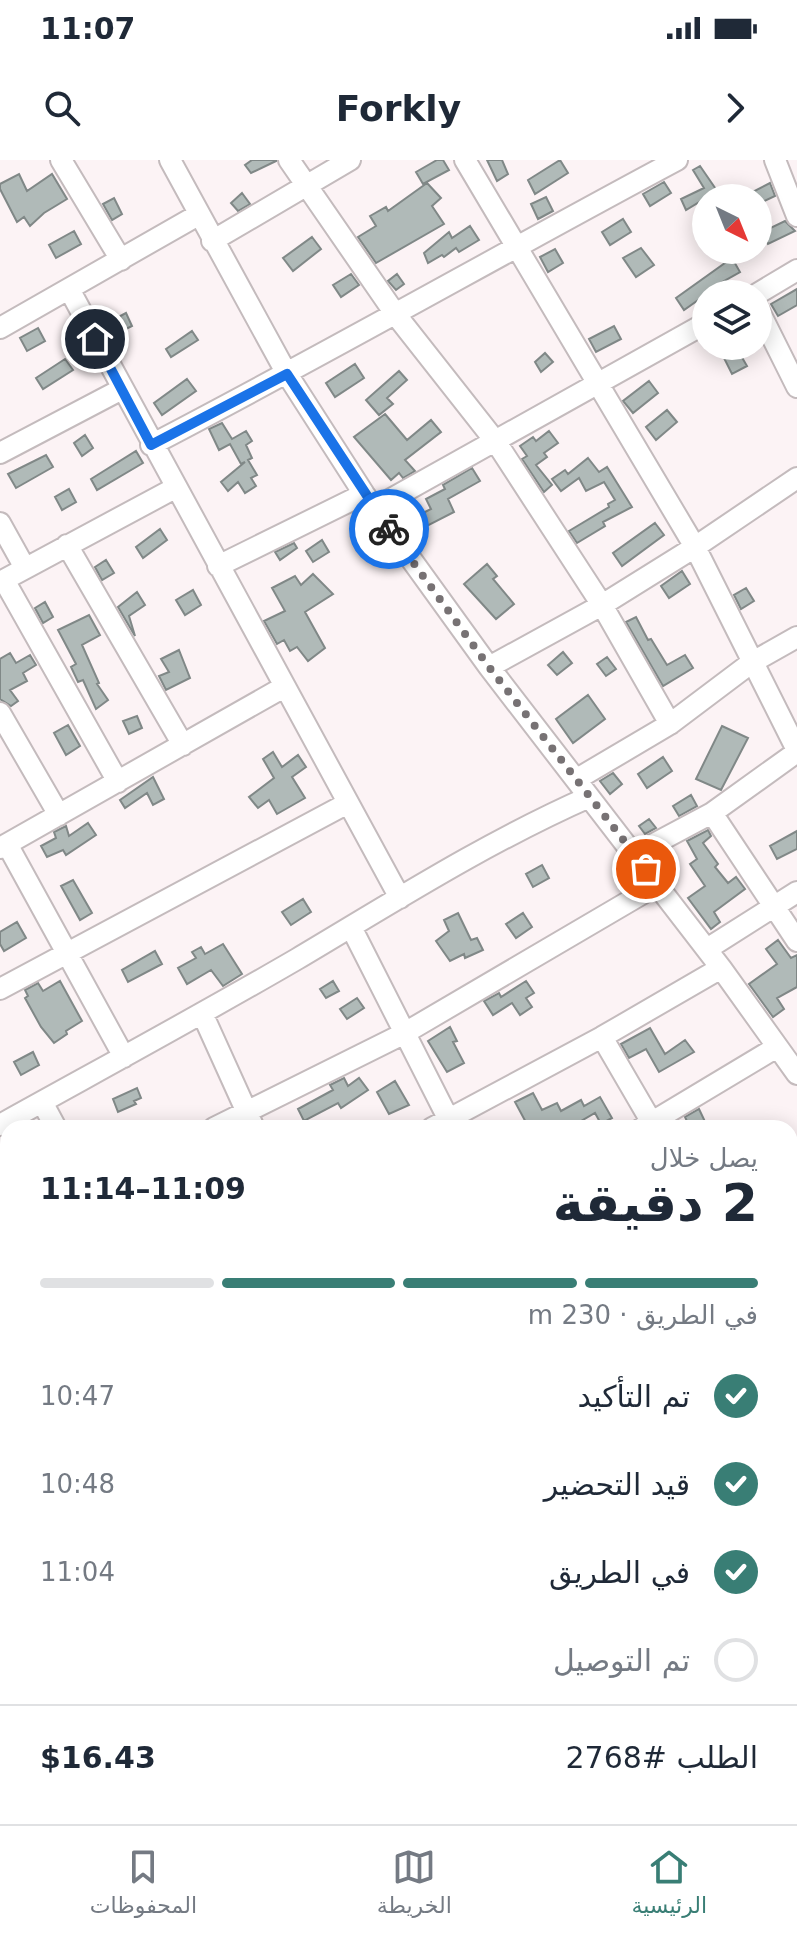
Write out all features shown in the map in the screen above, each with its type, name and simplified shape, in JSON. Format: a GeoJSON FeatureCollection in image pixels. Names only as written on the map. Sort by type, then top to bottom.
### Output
{"type":"FeatureCollection","features":[{"type":"Feature","properties":{"kind":"street"},"geometry":{"type":"LineString","coordinates":[[61,160],[121,260]]}},
{"type":"Feature","properties":{"kind":"street"},"geometry":{"type":"LineString","coordinates":[[170,160],[287,374],[369,501],[489,667],[707,949],[797,1074]]}},
{"type":"Feature","properties":{"kind":"street"},"geometry":{"type":"LineString","coordinates":[[289,160],[396,315],[496,442],[602,605],[670,724]]}},
{"type":"Feature","properties":{"kind":"street"},"geometry":{"type":"LineString","coordinates":[[212,241],[350,160]]}},
{"type":"Feature","properties":{"kind":"street"},"geometry":{"type":"LineString","coordinates":[[465,160],[695,547],[797,751],[712,813],[635,854]]}},
{"type":"Feature","properties":{"kind":"street"},"geometry":{"type":"LineString","coordinates":[[151,445],[396,315],[515,246],[677,160]]}},
{"type":"Feature","properties":{"kind":"street"},"geometry":{"type":"LineString","coordinates":[[775,160],[793,194],[797,216]]}},
{"type":"Feature","properties":{"kind":"street"},"geometry":{"type":"LineString","coordinates":[[0,328],[198,215]]}},
{"type":"Feature","properties":{"kind":"street"},"geometry":{"type":"LineString","coordinates":[[772,285],[797,270]]}},
{"type":"Feature","properties":{"kind":"street"},"geometry":{"type":"LineString","coordinates":[[69,289],[151,445],[400,898]]}},
{"type":"Feature","properties":{"kind":"street"},"geometry":{"type":"LineString","coordinates":[[218,566],[496,442],[692,331]]}},
{"type":"Feature","properties":{"kind":"street"},"geometry":{"type":"LineString","coordinates":[[772,337],[797,387]]}},
{"type":"Feature","properties":{"kind":"street"},"geometry":{"type":"LineString","coordinates":[[0,453],[122,389]]}},
{"type":"Feature","properties":{"kind":"street"},"geometry":{"type":"LineString","coordinates":[[489,667],[602,605],[797,478]]}},
{"type":"Feature","properties":{"kind":"street"},"geometry":{"type":"LineString","coordinates":[[118,782],[2,581],[175,488]]}},
{"type":"Feature","properties":{"kind":"street"},"geometry":{"type":"LineString","coordinates":[[0,523],[25,568]]}},
{"type":"Feature","properties":{"kind":"street"},"geometry":{"type":"LineString","coordinates":[[67,545],[183,745]]}},
{"type":"Feature","properties":{"kind":"street"},"geometry":{"type":"LineString","coordinates":[[577,779],[670,724],[751,663],[797,637]]}},
{"type":"Feature","properties":{"kind":"street"},"geometry":{"type":"LineString","coordinates":[[124,1057],[4,846],[284,687]]}},
{"type":"Feature","properties":{"kind":"street"},"geometry":{"type":"LineString","coordinates":[[0,713],[59,815]]}},
{"type":"Feature","properties":{"kind":"street"},"geometry":{"type":"LineString","coordinates":[[9,1120],[542,818],[589,797]]}},
{"type":"Feature","properties":{"kind":"street"},"geometry":{"type":"LineString","coordinates":[[0,989],[348,803]]}},
{"type":"Feature","properties":{"kind":"street"},"geometry":{"type":"LineString","coordinates":[[712,813],[797,941]]}},
{"type":"Feature","properties":{"kind":"street"},"geometry":{"type":"LineString","coordinates":[[202,1013],[250,1120],[657,885]]}},
{"type":"Feature","properties":{"kind":"street"},"geometry":{"type":"LineString","coordinates":[[707,949],[797,892]]}},
{"type":"Feature","properties":{"kind":"street"},"geometry":{"type":"LineString","coordinates":[[351,927],[443,1120]]}},
{"type":"Feature","properties":{"kind":"street"},"geometry":{"type":"LineString","coordinates":[[454,1120],[721,968]]}},
{"type":"Feature","properties":{"kind":"street"},"geometry":{"type":"LineString","coordinates":[[602,1037],[647,1120]]}},
{"type":"Feature","properties":{"kind":"street"},"geometry":{"type":"LineString","coordinates":[[660,1120],[777,1047]]}},
{"type":"Feature","properties":{"kind":"street"},"geometry":{"type":"LineString","coordinates":[[42,1102],[52,1120]]}},
{"type":"Feature","properties":{"kind":"building"},"geometry":{"type":"Polygon","coordinates":[[[252,160],[276,161],[251,173],[245,165],[252,160]]]}},
{"type":"Feature","properties":{"kind":"building"},"geometry":{"type":"Polygon","coordinates":[[[437,160],[443,160],[449,170],[423,184],[416,172],[437,160]]]}},
{"type":"Feature","properties":{"kind":"building"},"geometry":{"type":"Polygon","coordinates":[[[487,160],[502,160],[508,174],[497,181],[487,160]]]}},
{"type":"Feature","properties":{"kind":"building"},"geometry":{"type":"Polygon","coordinates":[[[560,160],[568,173],[535,194],[528,180],[560,160]]]}},
{"type":"Feature","properties":{"kind":"building"},"geometry":{"type":"Polygon","coordinates":[[[700,166],[712,184],[702,184],[693,170],[700,166]]]}},
{"type":"Feature","properties":{"kind":"building"},"geometry":{"type":"Polygon","coordinates":[[[19,174],[27,191],[52,174],[67,199],[30,226],[24,217],[17,222],[0,184],[19,174]]]}},
{"type":"Feature","properties":{"kind":"building"},"geometry":{"type":"Polygon","coordinates":[[[664,182],[671,193],[650,206],[643,194],[664,182]]]}},
{"type":"Feature","properties":{"kind":"building"},"geometry":{"type":"Polygon","coordinates":[[[427,183],[441,198],[432,206],[444,224],[376,263],[358,237],[376,226],[370,216],[386,207],[388,211],[427,183]]]}},
{"type":"Feature","properties":{"kind":"building"},"geometry":{"type":"Polygon","coordinates":[[[242,193],[250,204],[238,211],[231,203],[242,193]]]}},
{"type":"Feature","properties":{"kind":"building"},"geometry":{"type":"Polygon","coordinates":[[[692,194],[692,206],[686,210],[681,199],[692,194]]]}},
{"type":"Feature","properties":{"kind":"building"},"geometry":{"type":"Polygon","coordinates":[[[546,197],[553,211],[538,219],[531,204],[546,197]]]}},
{"type":"Feature","properties":{"kind":"building"},"geometry":{"type":"Polygon","coordinates":[[[114,198],[122,214],[112,220],[103,204],[114,198]]]}},
{"type":"Feature","properties":{"kind":"building"},"geometry":{"type":"Polygon","coordinates":[[[623,219],[631,232],[610,245],[602,232],[623,219]]]}},
{"type":"Feature","properties":{"kind":"building"},"geometry":{"type":"Polygon","coordinates":[[[785,221],[795,231],[772,242],[772,227],[785,221]]]}},
{"type":"Feature","properties":{"kind":"building"},"geometry":{"type":"Polygon","coordinates":[[[470,226],[479,240],[459,252],[456,248],[428,263],[424,253],[449,232],[452,238],[470,226]]]}},
{"type":"Feature","properties":{"kind":"building"},"geometry":{"type":"Polygon","coordinates":[[[74,231],[81,244],[56,258],[49,245],[74,231]]]}},
{"type":"Feature","properties":{"kind":"building"},"geometry":{"type":"Polygon","coordinates":[[[312,237],[321,249],[293,271],[283,258],[312,237]]]}},
{"type":"Feature","properties":{"kind":"building"},"geometry":{"type":"Polygon","coordinates":[[[641,248],[654,265],[636,277],[623,258],[641,248]]]}},
{"type":"Feature","properties":{"kind":"building"},"geometry":{"type":"Polygon","coordinates":[[[555,249],[563,263],[548,272],[540,257],[555,249]]]}},
{"type":"Feature","properties":{"kind":"building"},"geometry":{"type":"Polygon","coordinates":[[[724,264],[735,264],[740,272],[726,280],[701,280],[724,264]]]}},
{"type":"Feature","properties":{"kind":"building"},"geometry":{"type":"Polygon","coordinates":[[[351,274],[359,285],[341,297],[333,285],[351,274]]]}},
{"type":"Feature","properties":{"kind":"building"},"geometry":{"type":"Polygon","coordinates":[[[397,274],[404,284],[396,290],[388,281],[397,274]]]}},
{"type":"Feature","properties":{"kind":"building"},"geometry":{"type":"Polygon","coordinates":[[[692,287],[692,304],[684,310],[676,298],[692,287]]]}},
{"type":"Feature","properties":{"kind":"building"},"geometry":{"type":"Polygon","coordinates":[[[797,289],[797,305],[778,316],[772,303],[797,289]]]}},
{"type":"Feature","properties":{"kind":"building"},"geometry":{"type":"Polygon","coordinates":[[[126,313],[132,326],[120,332],[113,320],[126,313]]]}},
{"type":"Feature","properties":{"kind":"building"},"geometry":{"type":"Polygon","coordinates":[[[614,326],[621,339],[596,352],[589,339],[614,326]]]}},
{"type":"Feature","properties":{"kind":"building"},"geometry":{"type":"Polygon","coordinates":[[[38,328],[45,341],[27,351],[20,338],[38,328]]]}},
{"type":"Feature","properties":{"kind":"building"},"geometry":{"type":"Polygon","coordinates":[[[192,331],[198,340],[171,357],[166,349],[192,331]]]}},
{"type":"Feature","properties":{"kind":"building"},"geometry":{"type":"Polygon","coordinates":[[[545,353],[553,362],[541,372],[535,362],[545,353]]]}},
{"type":"Feature","properties":{"kind":"building"},"geometry":{"type":"Polygon","coordinates":[[[65,359],[73,370],[43,389],[36,378],[65,359]]]}},
{"type":"Feature","properties":{"kind":"building"},"geometry":{"type":"Polygon","coordinates":[[[725,360],[744,360],[747,366],[732,374],[725,360]]]}},
{"type":"Feature","properties":{"kind":"building"},"geometry":{"type":"Polygon","coordinates":[[[355,364],[364,378],[335,397],[326,383],[355,364]]]}},
{"type":"Feature","properties":{"kind":"building"},"geometry":{"type":"Polygon","coordinates":[[[399,371],[407,380],[387,398],[393,404],[379,415],[366,400],[399,371]]]}},
{"type":"Feature","properties":{"kind":"building"},"geometry":{"type":"Polygon","coordinates":[[[187,379],[196,391],[162,415],[154,403],[187,379]]]}},
{"type":"Feature","properties":{"kind":"building"},"geometry":{"type":"Polygon","coordinates":[[[649,381],[658,393],[633,413],[623,401],[649,381]]]}},
{"type":"Feature","properties":{"kind":"building"},"geometry":{"type":"Polygon","coordinates":[[[667,410],[677,422],[656,440],[646,427],[667,410]]]}},
{"type":"Feature","properties":{"kind":"building"},"geometry":{"type":"Polygon","coordinates":[[[385,414],[407,440],[431,420],[441,432],[405,460],[415,471],[403,478],[399,473],[391,480],[354,437],[385,414]]]}},
{"type":"Feature","properties":{"kind":"building"},"geometry":{"type":"Polygon","coordinates":[[[222,423],[232,439],[246,431],[252,441],[246,445],[252,458],[248,460],[257,475],[251,478],[256,486],[245,493],[238,482],[228,491],[221,482],[245,462],[241,464],[230,444],[219,450],[209,429],[222,423]]]}},
{"type":"Feature","properties":{"kind":"building"},"geometry":{"type":"Polygon","coordinates":[[[549,431],[558,443],[544,453],[547,457],[536,465],[552,485],[544,492],[522,459],[527,456],[520,446],[533,437],[536,441],[549,431]]]}},
{"type":"Feature","properties":{"kind":"building"},"geometry":{"type":"Polygon","coordinates":[[[85,435],[93,448],[82,456],[74,443],[85,435]]]}},
{"type":"Feature","properties":{"kind":"building"},"geometry":{"type":"Polygon","coordinates":[[[136,451],[143,463],[97,490],[91,479],[136,451]]]}},
{"type":"Feature","properties":{"kind":"building"},"geometry":{"type":"Polygon","coordinates":[[[46,455],[53,467],[16,488],[8,474],[46,455]]]}},
{"type":"Feature","properties":{"kind":"building"},"geometry":{"type":"Polygon","coordinates":[[[588,458],[599,472],[607,467],[632,507],[603,522],[605,526],[577,543],[569,531],[609,507],[608,504],[615,500],[604,482],[586,491],[579,478],[561,491],[552,479],[565,470],[568,474],[588,458]]]}},
{"type":"Feature","properties":{"kind":"building"},"geometry":{"type":"Polygon","coordinates":[[[472,468],[480,481],[448,499],[454,512],[423,528],[417,516],[431,509],[426,499],[472,468]]]}},
{"type":"Feature","properties":{"kind":"building"},"geometry":{"type":"Polygon","coordinates":[[[69,489],[76,502],[62,510],[55,497],[69,489]]]}},
{"type":"Feature","properties":{"kind":"building"},"geometry":{"type":"Polygon","coordinates":[[[655,523],[664,535],[622,566],[613,553],[655,523]]]}},
{"type":"Feature","properties":{"kind":"building"},"geometry":{"type":"Polygon","coordinates":[[[160,529],[167,540],[143,558],[136,547],[160,529]]]}},
{"type":"Feature","properties":{"kind":"building"},"geometry":{"type":"Polygon","coordinates":[[[322,540],[329,552],[313,562],[306,551],[322,540]]]}},
{"type":"Feature","properties":{"kind":"building"},"geometry":{"type":"Polygon","coordinates":[[[294,543],[297,548],[280,560],[275,552],[294,543]]]}},
{"type":"Feature","properties":{"kind":"building"},"geometry":{"type":"Polygon","coordinates":[[[106,560],[114,573],[102,580],[95,567],[106,560]]]}},
{"type":"Feature","properties":{"kind":"building"},"geometry":{"type":"Polygon","coordinates":[[[487,564],[497,576],[493,579],[514,604],[496,619],[464,584],[487,564]]]}},
{"type":"Feature","properties":{"kind":"building"},"geometry":{"type":"Polygon","coordinates":[[[682,571],[690,584],[669,598],[661,586],[682,571]]]}},
{"type":"Feature","properties":{"kind":"building"},"geometry":{"type":"Polygon","coordinates":[[[313,574],[333,594],[305,612],[325,648],[308,661],[297,647],[290,651],[284,640],[277,644],[264,621],[285,611],[272,588],[295,576],[301,585],[313,574]]]}},
{"type":"Feature","properties":{"kind":"building"},"geometry":{"type":"Polygon","coordinates":[[[746,588],[754,601],[741,609],[734,595],[746,588]]]}},
{"type":"Feature","properties":{"kind":"building"},"geometry":{"type":"Polygon","coordinates":[[[193,590],[201,605],[185,615],[176,600],[193,590]]]}},
{"type":"Feature","properties":{"kind":"building"},"geometry":{"type":"Polygon","coordinates":[[[137,592],[145,605],[129,616],[135,636],[118,607],[137,592]]]}},
{"type":"Feature","properties":{"kind":"building"},"geometry":{"type":"Polygon","coordinates":[[[45,602],[53,617],[43,623],[35,608],[45,602]]]}},
{"type":"Feature","properties":{"kind":"building"},"geometry":{"type":"Polygon","coordinates":[[[89,615],[100,635],[82,645],[97,684],[108,700],[96,709],[83,680],[78,682],[71,667],[76,664],[58,630],[89,615]]]}},
{"type":"Feature","properties":{"kind":"building"},"geometry":{"type":"Polygon","coordinates":[[[636,617],[667,665],[685,655],[693,668],[663,686],[626,622],[636,617]]]}},
{"type":"Feature","properties":{"kind":"building"},"geometry":{"type":"Polygon","coordinates":[[[179,650],[190,678],[166,690],[159,676],[169,672],[161,659],[179,650]]]}},
{"type":"Feature","properties":{"kind":"building"},"geometry":{"type":"Polygon","coordinates":[[[563,652],[572,663],[557,675],[548,665],[563,652]]]}},
{"type":"Feature","properties":{"kind":"building"},"geometry":{"type":"Polygon","coordinates":[[[10,653],[16,663],[30,655],[36,665],[23,673],[27,681],[10,690],[18,701],[11,706],[0,699],[0,659],[10,653]]]}},
{"type":"Feature","properties":{"kind":"building"},"geometry":{"type":"Polygon","coordinates":[[[607,657],[616,669],[606,676],[597,664],[607,657]]]}},
{"type":"Feature","properties":{"kind":"building"},"geometry":{"type":"Polygon","coordinates":[[[588,695],[605,719],[573,743],[556,719],[588,695]]]}},
{"type":"Feature","properties":{"kind":"building"},"geometry":{"type":"Polygon","coordinates":[[[137,716],[142,728],[129,734],[123,721],[137,716]]]}},
{"type":"Feature","properties":{"kind":"building"},"geometry":{"type":"Polygon","coordinates":[[[68,725],[80,746],[66,755],[54,733],[68,725]]]}},
{"type":"Feature","properties":{"kind":"building"},"geometry":{"type":"Polygon","coordinates":[[[722,726],[748,738],[721,790],[696,779],[722,726]]]}},
{"type":"Feature","properties":{"kind":"building"},"geometry":{"type":"Polygon","coordinates":[[[273,752],[282,767],[298,755],[306,767],[292,777],[305,798],[277,814],[269,800],[258,808],[249,797],[274,778],[263,759],[273,752]]]}},
{"type":"Feature","properties":{"kind":"building"},"geometry":{"type":"Polygon","coordinates":[[[663,757],[672,771],[647,788],[638,774],[663,757]]]}},
{"type":"Feature","properties":{"kind":"building"},"geometry":{"type":"Polygon","coordinates":[[[613,773],[622,784],[610,794],[600,781],[613,773]]]}},
{"type":"Feature","properties":{"kind":"building"},"geometry":{"type":"Polygon","coordinates":[[[153,777],[164,799],[153,805],[147,793],[125,808],[120,800],[153,777]]]}},
{"type":"Feature","properties":{"kind":"building"},"geometry":{"type":"Polygon","coordinates":[[[691,795],[697,806],[679,816],[673,806],[691,795]]]}},
{"type":"Feature","properties":{"kind":"building"},"geometry":{"type":"Polygon","coordinates":[[[649,819],[656,828],[645,834],[639,826],[649,819]]]}},
{"type":"Feature","properties":{"kind":"building"},"geometry":{"type":"Polygon","coordinates":[[[88,823],[96,835],[66,855],[63,850],[47,857],[41,846],[56,838],[54,832],[66,826],[69,836],[88,823]]]}},
{"type":"Feature","properties":{"kind":"building"},"geometry":{"type":"Polygon","coordinates":[[[708,830],[711,836],[703,843],[718,864],[715,867],[728,883],[736,877],[745,889],[714,912],[720,922],[711,929],[688,898],[705,886],[690,864],[697,859],[687,841],[708,830]]]}},
{"type":"Feature","properties":{"kind":"building"},"geometry":{"type":"Polygon","coordinates":[[[797,831],[797,849],[777,859],[770,846],[797,831]]]}},
{"type":"Feature","properties":{"kind":"building"},"geometry":{"type":"Polygon","coordinates":[[[542,865],[549,878],[533,887],[526,874],[542,865]]]}},
{"type":"Feature","properties":{"kind":"building"},"geometry":{"type":"Polygon","coordinates":[[[73,880],[92,913],[80,920],[61,886],[73,880]]]}},
{"type":"Feature","properties":{"kind":"building"},"geometry":{"type":"Polygon","coordinates":[[[303,899],[311,912],[291,925],[282,912],[303,899]]]}},
{"type":"Feature","properties":{"kind":"building"},"geometry":{"type":"Polygon","coordinates":[[[458,913],[471,940],[477,938],[483,950],[450,961],[436,941],[449,931],[444,920],[458,913]]]}},
{"type":"Feature","properties":{"kind":"building"},"geometry":{"type":"Polygon","coordinates":[[[523,913],[532,927],[516,938],[506,924],[523,913]]]}},
{"type":"Feature","properties":{"kind":"building"},"geometry":{"type":"Polygon","coordinates":[[[17,922],[26,938],[4,951],[0,944],[0,932],[17,922]]]}},
{"type":"Feature","properties":{"kind":"building"},"geometry":{"type":"Polygon","coordinates":[[[778,940],[791,958],[797,955],[797,987],[777,998],[784,1009],[773,1017],[749,984],[777,964],[766,949],[778,940]]]}},
{"type":"Feature","properties":{"kind":"building"},"geometry":{"type":"Polygon","coordinates":[[[223,944],[242,974],[223,986],[211,970],[187,984],[178,968],[196,958],[192,952],[201,947],[205,954],[223,944]]]}},
{"type":"Feature","properties":{"kind":"building"},"geometry":{"type":"Polygon","coordinates":[[[155,951],[162,964],[128,982],[122,970],[155,951]]]}},
{"type":"Feature","properties":{"kind":"building"},"geometry":{"type":"Polygon","coordinates":[[[60,981],[82,1021],[54,1043],[25,998],[28,996],[25,990],[38,983],[43,991],[60,981]]]}},
{"type":"Feature","properties":{"kind":"building"},"geometry":{"type":"Polygon","coordinates":[[[333,981],[339,991],[326,998],[320,989],[333,981]]]}},
{"type":"Feature","properties":{"kind":"building"},"geometry":{"type":"Polygon","coordinates":[[[526,981],[534,993],[526,998],[532,1007],[520,1015],[512,1003],[493,1015],[484,1001],[499,993],[501,997],[526,981]]]}},
{"type":"Feature","properties":{"kind":"building"},"geometry":{"type":"Polygon","coordinates":[[[357,998],[364,1008],[347,1019],[340,1009],[357,998]]]}},
{"type":"Feature","properties":{"kind":"building"},"geometry":{"type":"Polygon","coordinates":[[[450,1027],[457,1041],[453,1042],[464,1063],[447,1072],[428,1041],[450,1027]]]}},
{"type":"Feature","properties":{"kind":"building"},"geometry":{"type":"Polygon","coordinates":[[[650,1028],[665,1054],[685,1040],[694,1052],[659,1072],[646,1049],[629,1058],[621,1044],[650,1028]]]}},
{"type":"Feature","properties":{"kind":"building"},"geometry":{"type":"Polygon","coordinates":[[[33,1052],[39,1065],[21,1075],[14,1062],[33,1052]]]}},
{"type":"Feature","properties":{"kind":"building"},"geometry":{"type":"Polygon","coordinates":[[[344,1078],[348,1086],[359,1078],[368,1090],[341,1108],[338,1103],[304,1120],[298,1109],[333,1090],[330,1085],[344,1078]]]}},
{"type":"Feature","properties":{"kind":"building"},"geometry":{"type":"Polygon","coordinates":[[[395,1081],[409,1105],[389,1114],[377,1092],[395,1081]]]}},
{"type":"Feature","properties":{"kind":"building"},"geometry":{"type":"Polygon","coordinates":[[[137,1088],[141,1098],[134,1101],[136,1104],[118,1112],[113,1099],[137,1088]]]}},
{"type":"Feature","properties":{"kind":"building"},"geometry":{"type":"Polygon","coordinates":[[[533,1093],[542,1110],[557,1103],[561,1111],[581,1100],[584,1106],[600,1097],[612,1118],[599,1120],[595,1113],[583,1120],[525,1120],[515,1102],[533,1093]]]}},
{"type":"Feature","properties":{"kind":"building"},"geometry":{"type":"Polygon","coordinates":[[[699,1109],[704,1120],[686,1120],[685,1117],[699,1109]]]}},
{"type":"Feature","properties":{"kind":"way so far"},"geometry":{"type":"LineString","coordinates":[[389,529],[489,667],[646,869]]}},
{"type":"Feature","properties":{"kind":"route"},"geometry":{"type":"LineString","coordinates":[[95,339],[151,445],[287,374],[389,529]]}}]}
